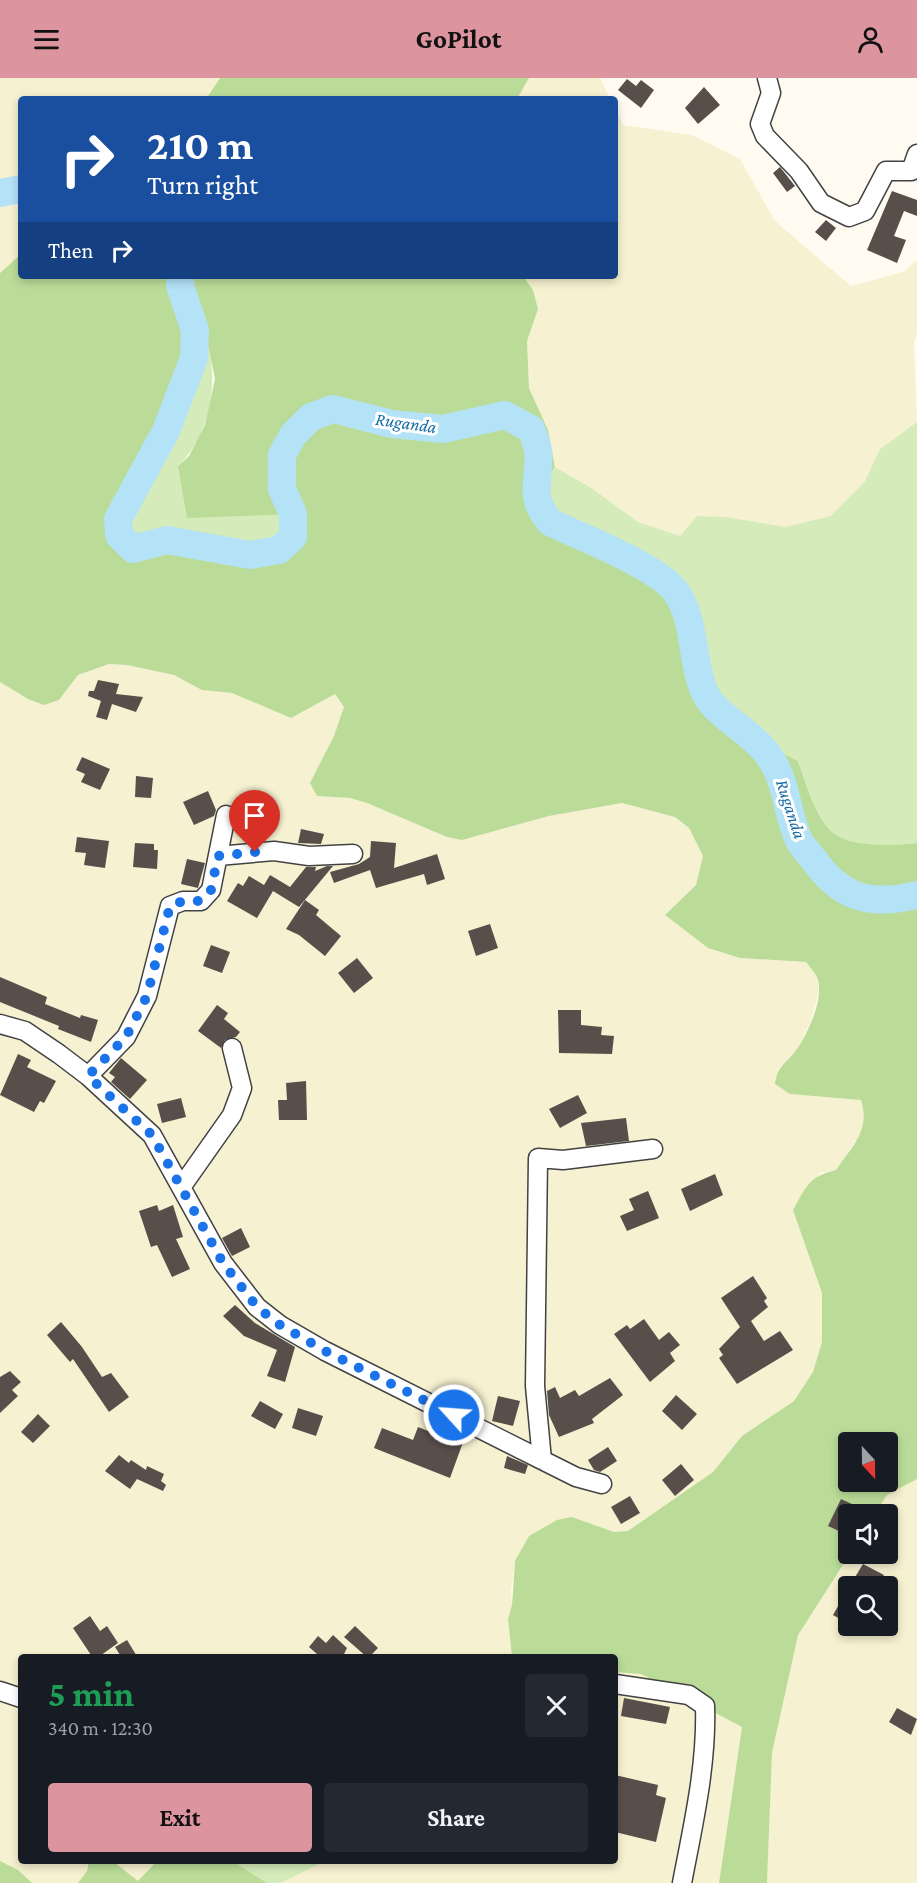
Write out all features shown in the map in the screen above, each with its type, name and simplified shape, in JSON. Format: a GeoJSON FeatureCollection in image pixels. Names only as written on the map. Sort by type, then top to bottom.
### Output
{"type":"FeatureCollection","features":[{"type":"Feature","properties":{"kind":"street"},"geometry":{"type":"LineString","coordinates":[[766,78],[771,93],[760,124],[765,136],[799,171],[821,203],[849,217],[865,211],[886,171],[911,171],[917,154]]}},
{"type":"Feature","properties":{"kind":"street"},"geometry":{"type":"LineString","coordinates":[[88,1076],[126,1037],[147,996],[170,906],[183,901],[201,901],[211,890],[226,816]]}},
{"type":"Feature","properties":{"kind":"street"},"geometry":{"type":"LineString","coordinates":[[218,856],[274,851],[309,856],[353,854]]}},
{"type":"Feature","properties":{"kind":"street"},"geometry":{"type":"LineString","coordinates":[[0,1024],[25,1031],[88,1076],[152,1135],[223,1263],[242,1291],[280,1325],[325,1351],[576,1477],[602,1484]]}},
{"type":"Feature","properties":{"kind":"street"},"geometry":{"type":"LineString","coordinates":[[182,1186],[232,1115],[242,1088],[232,1048]]}},
{"type":"Feature","properties":{"kind":"street"},"geometry":{"type":"LineString","coordinates":[[542,1460],[535,1386],[538,1158],[563,1160],[653,1149]]}},
{"type":"Feature","properties":{"kind":"street"},"geometry":{"type":"LineString","coordinates":[[618,1684],[689,1695],[705,1706],[706,1734],[698,1799],[682,1883]]}},
{"type":"Feature","properties":{"kind":"street"},"geometry":{"type":"LineString","coordinates":[[0,1691],[18,1697]]}},
{"type":"Feature","properties":{"kind":"shaded area"},"geometry":{"type":"Polygon","coordinates":[[[0,78],[220,78],[208,96],[18,96],[18,257],[0,273],[0,78]]]}},
{"type":"Feature","properties":{"kind":"shaded area"},"geometry":{"type":"Polygon","coordinates":[[[529,78],[600,78],[609,96],[519,96],[529,78]]]}},
{"type":"Feature","properties":{"kind":"shaded area"},"geometry":{"type":"Polygon","coordinates":[[[618,114],[623,125],[692,135],[740,159],[775,221],[851,286],[903,272],[917,260],[917,333],[914,343],[917,422],[880,449],[865,481],[831,516],[785,527],[727,517],[697,516],[680,536],[638,522],[593,489],[555,467],[548,430],[529,388],[527,341],[538,309],[524,279],[618,279],[618,114]]]}},
{"type":"Feature","properties":{"kind":"shaded area"},"geometry":{"type":"Polygon","coordinates":[[[109,664],[127,665],[174,675],[203,690],[232,693],[291,718],[335,694],[344,707],[317,796],[350,798],[367,803],[447,837],[462,840],[549,816],[622,803],[675,817],[689,828],[703,856],[696,885],[665,915],[708,948],[740,958],[806,962],[817,977],[819,991],[811,1021],[797,1050],[777,1070],[790,1094],[862,1100],[866,1115],[863,1130],[836,1170],[820,1173],[793,1210],[822,1293],[822,1342],[813,1372],[794,1401],[742,1436],[713,1472],[628,1531],[614,1532],[572,1517],[529,1536],[515,1561],[511,1591],[512,1605],[508,1619],[512,1654],[18,1654],[18,1864],[618,1864],[618,1672],[641,1674],[742,1727],[719,1883],[0,1883],[0,682],[28,699],[59,700],[78,675],[109,664]]]}},
{"type":"Feature","properties":{"kind":"shaded area"},"geometry":{"type":"Polygon","coordinates":[[[917,1479],[917,1883],[767,1883],[772,1753],[798,1635],[844,1564],[898,1564],[898,1504],[881,1504],[887,1495],[898,1492],[898,1489],[917,1479]]]}},
{"type":"Feature","properties":{"kind":"green space"},"geometry":{"type":"Polygon","coordinates":[[[220,78],[529,78],[519,96],[208,96],[220,78]]]}},
{"type":"Feature","properties":{"kind":"green space"},"geometry":{"type":"Polygon","coordinates":[[[18,257],[18,279],[525,279],[533,290],[538,309],[527,341],[529,388],[548,430],[555,467],[535,496],[539,510],[550,522],[667,582],[683,608],[700,680],[706,694],[722,714],[734,723],[798,761],[815,806],[830,830],[838,836],[859,843],[896,845],[917,843],[917,1479],[898,1489],[898,1432],[838,1432],[838,1492],[893,1492],[887,1495],[881,1504],[838,1504],[838,1564],[844,1564],[798,1635],[772,1753],[767,1883],[719,1883],[742,1727],[641,1674],[618,1672],[618,1654],[512,1654],[508,1619],[512,1605],[515,1561],[529,1536],[557,1520],[572,1517],[614,1532],[628,1531],[713,1472],[742,1436],[794,1401],[813,1372],[822,1342],[822,1293],[793,1210],[805,1189],[814,1179],[836,1170],[854,1145],[864,1120],[861,1100],[790,1094],[775,1084],[780,1068],[797,1049],[814,1014],[819,994],[817,977],[806,962],[740,958],[708,948],[665,915],[696,885],[703,856],[689,828],[675,817],[622,803],[549,816],[462,840],[447,837],[367,803],[350,798],[317,796],[310,783],[334,736],[344,707],[335,694],[291,718],[232,693],[202,690],[174,675],[127,665],[109,664],[78,675],[59,700],[44,705],[28,699],[0,682],[0,273],[18,257]],[[181,289],[195,330],[194,358],[166,431],[118,519],[119,535],[133,549],[167,540],[250,555],[279,550],[293,537],[293,514],[187,518],[178,466],[189,456],[205,425],[215,379],[204,324],[181,289]]]}},
{"type":"Feature","properties":{"kind":"green space"},"geometry":{"type":"Polygon","coordinates":[[[180,286],[204,326],[209,344],[212,382],[206,419],[200,436],[178,466],[293,514],[293,537],[279,550],[250,555],[167,540],[133,549],[119,535],[118,519],[166,431],[195,330],[180,286]]]}},
{"type":"Feature","properties":{"kind":"green space"},"geometry":{"type":"Polygon","coordinates":[[[917,422],[917,843],[896,845],[859,843],[838,836],[824,823],[807,788],[798,761],[747,732],[713,704],[700,680],[683,608],[667,582],[550,522],[539,510],[535,496],[555,467],[593,489],[638,522],[680,536],[697,516],[727,517],[785,527],[831,516],[865,481],[880,449],[917,422]]]}},
{"type":"Feature","properties":{"kind":"green space"},"geometry":{"type":"Polygon","coordinates":[[[0,1861],[18,1870],[32,1883],[0,1883],[0,1861]]]}},
{"type":"Feature","properties":{"kind":"green space"},"geometry":{"type":"Polygon","coordinates":[[[89,1864],[117,1864],[138,1881],[154,1864],[237,1864],[267,1883],[78,1883],[87,1871],[89,1864]]]}},
{"type":"Feature","properties":{"kind":"green space"},"geometry":{"type":"Polygon","coordinates":[[[237,1864],[319,1864],[281,1883],[267,1883],[237,1864]]]}},
{"type":"Feature","properties":{"kind":"building"},"geometry":{"type":"Polygon","coordinates":[[[627,79],[636,86],[641,80],[654,90],[641,108],[618,90],[627,79]]]}},
{"type":"Feature","properties":{"kind":"building"},"geometry":{"type":"Polygon","coordinates":[[[704,87],[720,105],[698,124],[685,108],[704,87]]]}},
{"type":"Feature","properties":{"kind":"building"},"geometry":{"type":"Polygon","coordinates":[[[780,167],[795,186],[787,192],[773,173],[780,167]]]}},
{"type":"Feature","properties":{"kind":"building"},"geometry":{"type":"Polygon","coordinates":[[[892,191],[917,200],[917,216],[904,211],[894,236],[906,240],[897,263],[867,250],[892,191]]]}},
{"type":"Feature","properties":{"kind":"building"},"geometry":{"type":"Polygon","coordinates":[[[826,220],[836,228],[826,241],[815,232],[826,220]]]}},
{"type":"Feature","properties":{"kind":"building"},"geometry":{"type":"Polygon","coordinates":[[[98,680],[119,684],[116,694],[143,697],[136,712],[112,704],[107,720],[96,717],[101,701],[88,696],[89,691],[94,691],[98,680]]]}},
{"type":"Feature","properties":{"kind":"building"},"geometry":{"type":"Polygon","coordinates":[[[82,757],[110,769],[100,790],[81,782],[85,774],[76,770],[82,757]]]}},
{"type":"Feature","properties":{"kind":"building"},"geometry":{"type":"Polygon","coordinates":[[[136,776],[153,778],[151,798],[135,797],[136,776]]]}},
{"type":"Feature","properties":{"kind":"building"},"geometry":{"type":"Polygon","coordinates":[[[208,791],[216,810],[214,816],[194,825],[183,802],[208,791]]]}},
{"type":"Feature","properties":{"kind":"building"},"geometry":{"type":"Polygon","coordinates":[[[301,829],[324,834],[321,844],[298,843],[301,829]]]}},
{"type":"Feature","properties":{"kind":"building"},"geometry":{"type":"Polygon","coordinates":[[[77,837],[109,841],[105,868],[84,865],[86,853],[75,852],[77,837]]]}},
{"type":"Feature","properties":{"kind":"building"},"geometry":{"type":"Polygon","coordinates":[[[371,841],[396,843],[394,868],[437,854],[445,879],[427,885],[424,874],[376,888],[370,870],[334,883],[330,872],[359,864],[370,857],[371,841]]]}},
{"type":"Feature","properties":{"kind":"building"},"geometry":{"type":"Polygon","coordinates":[[[135,843],[154,844],[154,850],[158,850],[157,869],[133,867],[135,843]]]}},
{"type":"Feature","properties":{"kind":"building"},"geometry":{"type":"Polygon","coordinates":[[[187,859],[205,863],[198,888],[181,884],[187,859]]]}},
{"type":"Feature","properties":{"kind":"building"},"geometry":{"type":"Polygon","coordinates":[[[333,866],[299,907],[273,891],[257,918],[227,901],[238,883],[243,886],[249,876],[264,885],[270,875],[290,887],[306,867],[316,867],[315,871],[333,866]]]}},
{"type":"Feature","properties":{"kind":"building"},"geometry":{"type":"Polygon","coordinates":[[[305,900],[319,910],[316,915],[341,936],[325,956],[299,935],[286,929],[305,900]]]}},
{"type":"Feature","properties":{"kind":"building"},"geometry":{"type":"Polygon","coordinates":[[[490,924],[498,948],[476,956],[468,931],[490,924]]]}},
{"type":"Feature","properties":{"kind":"building"},"geometry":{"type":"Polygon","coordinates":[[[211,945],[230,952],[222,973],[203,966],[211,945]]]}},
{"type":"Feature","properties":{"kind":"building"},"geometry":{"type":"Polygon","coordinates":[[[357,958],[373,978],[354,993],[338,973],[357,958]]]}},
{"type":"Feature","properties":{"kind":"building"},"geometry":{"type":"Polygon","coordinates":[[[0,977],[47,997],[45,1004],[80,1018],[81,1015],[98,1020],[91,1042],[0,1002],[0,977]]]}},
{"type":"Feature","properties":{"kind":"building"},"geometry":{"type":"Polygon","coordinates":[[[217,1005],[228,1013],[224,1019],[240,1032],[236,1037],[225,1040],[221,1048],[198,1031],[217,1005]]]}},
{"type":"Feature","properties":{"kind":"building"},"geometry":{"type":"Polygon","coordinates":[[[558,1010],[581,1010],[581,1025],[602,1027],[601,1035],[614,1036],[612,1054],[559,1053],[558,1010]]]}},
{"type":"Feature","properties":{"kind":"building"},"geometry":{"type":"Polygon","coordinates":[[[18,1054],[31,1060],[27,1067],[56,1081],[44,1103],[40,1101],[34,1112],[0,1095],[18,1054]]]}},
{"type":"Feature","properties":{"kind":"building"},"geometry":{"type":"Polygon","coordinates":[[[121,1058],[147,1080],[130,1099],[111,1082],[115,1077],[109,1073],[121,1058]]]}},
{"type":"Feature","properties":{"kind":"building"},"geometry":{"type":"Polygon","coordinates":[[[306,1081],[307,1120],[279,1120],[278,1100],[287,1100],[286,1083],[306,1081]]]}},
{"type":"Feature","properties":{"kind":"building"},"geometry":{"type":"Polygon","coordinates":[[[578,1095],[587,1113],[560,1128],[549,1109],[578,1095]]]}},
{"type":"Feature","properties":{"kind":"building"},"geometry":{"type":"Polygon","coordinates":[[[181,1098],[186,1117],[162,1123],[157,1104],[181,1098]]]}},
{"type":"Feature","properties":{"kind":"building"},"geometry":{"type":"Polygon","coordinates":[[[626,1118],[629,1141],[586,1146],[581,1123],[626,1118]]]}},
{"type":"Feature","properties":{"kind":"building"},"geometry":{"type":"Polygon","coordinates":[[[715,1174],[723,1195],[690,1211],[681,1189],[715,1174]]]}},
{"type":"Feature","properties":{"kind":"building"},"geometry":{"type":"Polygon","coordinates":[[[648,1191],[659,1218],[627,1231],[620,1216],[634,1210],[629,1199],[648,1191]]]}},
{"type":"Feature","properties":{"kind":"building"},"geometry":{"type":"Polygon","coordinates":[[[157,1205],[159,1211],[173,1205],[183,1237],[176,1239],[190,1269],[172,1277],[157,1245],[151,1247],[139,1211],[157,1205]]]}},
{"type":"Feature","properties":{"kind":"building"},"geometry":{"type":"Polygon","coordinates":[[[241,1228],[250,1247],[232,1256],[222,1238],[241,1228]]]}},
{"type":"Feature","properties":{"kind":"building"},"geometry":{"type":"Polygon","coordinates":[[[753,1276],[767,1298],[764,1301],[768,1307],[751,1321],[764,1341],[780,1331],[793,1350],[737,1384],[719,1358],[723,1355],[719,1349],[740,1327],[721,1298],[753,1276]]]}},
{"type":"Feature","properties":{"kind":"building"},"geometry":{"type":"Polygon","coordinates":[[[235,1305],[255,1323],[295,1347],[285,1382],[267,1376],[277,1350],[244,1336],[223,1316],[235,1305]]]}},
{"type":"Feature","properties":{"kind":"building"},"geometry":{"type":"Polygon","coordinates":[[[644,1319],[659,1340],[669,1332],[680,1345],[670,1353],[675,1361],[650,1382],[614,1334],[627,1325],[630,1329],[644,1319]]]}},
{"type":"Feature","properties":{"kind":"building"},"geometry":{"type":"Polygon","coordinates":[[[61,1322],[82,1347],[102,1377],[111,1373],[129,1397],[109,1412],[73,1359],[70,1362],[47,1335],[61,1322]]]}},
{"type":"Feature","properties":{"kind":"building"},"geometry":{"type":"Polygon","coordinates":[[[10,1371],[21,1382],[12,1390],[18,1396],[0,1413],[0,1377],[10,1371]]]}},
{"type":"Feature","properties":{"kind":"building"},"geometry":{"type":"Polygon","coordinates":[[[610,1378],[623,1395],[592,1419],[594,1423],[559,1437],[549,1415],[547,1391],[555,1387],[560,1398],[575,1390],[579,1396],[610,1378]]]}},
{"type":"Feature","properties":{"kind":"building"},"geometry":{"type":"Polygon","coordinates":[[[676,1395],[697,1414],[682,1430],[662,1411],[676,1395]]]}},
{"type":"Feature","properties":{"kind":"building"},"geometry":{"type":"Polygon","coordinates":[[[498,1396],[520,1401],[513,1426],[492,1421],[498,1396]]]}},
{"type":"Feature","properties":{"kind":"building"},"geometry":{"type":"Polygon","coordinates":[[[260,1401],[283,1414],[275,1429],[251,1416],[260,1401]]]}},
{"type":"Feature","properties":{"kind":"building"},"geometry":{"type":"Polygon","coordinates":[[[298,1408],[323,1416],[316,1436],[292,1428],[298,1408]]]}},
{"type":"Feature","properties":{"kind":"building"},"geometry":{"type":"Polygon","coordinates":[[[38,1414],[50,1426],[33,1443],[21,1432],[38,1414]]]}},
{"type":"Feature","properties":{"kind":"building"},"geometry":{"type":"Polygon","coordinates":[[[441,1422],[466,1434],[450,1478],[374,1448],[382,1428],[413,1440],[418,1427],[436,1434],[441,1422]]]}},
{"type":"Feature","properties":{"kind":"building"},"geometry":{"type":"Polygon","coordinates":[[[608,1447],[617,1461],[600,1472],[594,1470],[588,1460],[608,1447]]]}},
{"type":"Feature","properties":{"kind":"building"},"geometry":{"type":"Polygon","coordinates":[[[119,1455],[129,1463],[131,1460],[146,1470],[147,1466],[164,1474],[161,1481],[166,1485],[163,1491],[137,1479],[130,1489],[105,1471],[119,1455]]]}},
{"type":"Feature","properties":{"kind":"building"},"geometry":{"type":"Polygon","coordinates":[[[507,1456],[528,1465],[525,1474],[504,1468],[507,1456]]]}},
{"type":"Feature","properties":{"kind":"building"},"geometry":{"type":"Polygon","coordinates":[[[681,1464],[694,1480],[675,1496],[662,1480],[681,1464]]]}},
{"type":"Feature","properties":{"kind":"building"},"geometry":{"type":"Polygon","coordinates":[[[630,1496],[640,1513],[621,1524],[611,1507],[630,1496]]]}},
{"type":"Feature","properties":{"kind":"building"},"geometry":{"type":"Polygon","coordinates":[[[841,1499],[852,1504],[839,1504],[841,1499]]]}},
{"type":"Feature","properties":{"kind":"building"},"geometry":{"type":"Polygon","coordinates":[[[838,1505],[838,1531],[828,1526],[838,1505]]]}},
{"type":"Feature","properties":{"kind":"building"},"geometry":{"type":"Polygon","coordinates":[[[863,1564],[884,1575],[883,1576],[856,1576],[863,1564]]]}},
{"type":"Feature","properties":{"kind":"building"},"geometry":{"type":"Polygon","coordinates":[[[838,1606],[838,1618],[833,1615],[838,1606]]]}},
{"type":"Feature","properties":{"kind":"building"},"geometry":{"type":"Polygon","coordinates":[[[90,1616],[100,1631],[107,1626],[118,1643],[103,1654],[90,1654],[73,1628],[90,1616]]]}},
{"type":"Feature","properties":{"kind":"building"},"geometry":{"type":"Polygon","coordinates":[[[355,1626],[378,1648],[372,1654],[363,1654],[344,1637],[355,1626]]]}},
{"type":"Feature","properties":{"kind":"building"},"geometry":{"type":"Polygon","coordinates":[[[333,1635],[347,1648],[344,1654],[317,1654],[309,1647],[318,1636],[326,1643],[333,1635]]]}},
{"type":"Feature","properties":{"kind":"building"},"geometry":{"type":"Polygon","coordinates":[[[127,1640],[136,1654],[119,1654],[115,1647],[127,1640]]]}},
{"type":"Feature","properties":{"kind":"building"},"geometry":{"type":"Polygon","coordinates":[[[624,1698],[670,1707],[666,1724],[621,1716],[624,1698]]]}},
{"type":"Feature","properties":{"kind":"building"},"geometry":{"type":"Polygon","coordinates":[[[897,1708],[917,1719],[911,1735],[889,1722],[897,1708]]]}},
{"type":"Feature","properties":{"kind":"building"},"geometry":{"type":"Polygon","coordinates":[[[618,1776],[658,1785],[656,1795],[666,1798],[656,1842],[618,1833],[618,1776]]]}},
{"type":"Feature","properties":{"kind":"waterway","name":"Ruganda"},"geometry":{"type":"LineString","coordinates":[[0,193],[18,190]]}},
{"type":"Feature","properties":{"kind":"waterway","name":"Ruganda"},"geometry":{"type":"LineString","coordinates":[[180,279],[180,286],[195,330],[194,358],[166,431],[118,519],[119,535],[133,549],[167,540],[250,555],[279,550],[293,537],[293,514],[282,489],[282,455],[293,435],[311,417],[333,409],[392,424],[443,429],[505,415],[531,429],[538,451],[537,496],[550,522],[637,563],[668,583],[677,593],[691,629],[697,668],[705,693],[717,709],[762,747],[769,756],[783,786],[799,841],[825,873],[835,883],[859,896],[885,900],[917,895]]}},
{"type":"Feature","properties":{"kind":"route"},"geometry":{"type":"LineString","coordinates":[[255,852],[218,856],[211,890],[201,901],[183,901],[170,906],[147,996],[126,1037],[88,1076],[152,1135],[223,1263],[242,1291],[257,1307],[280,1325],[325,1351],[454,1415]]}}]}
